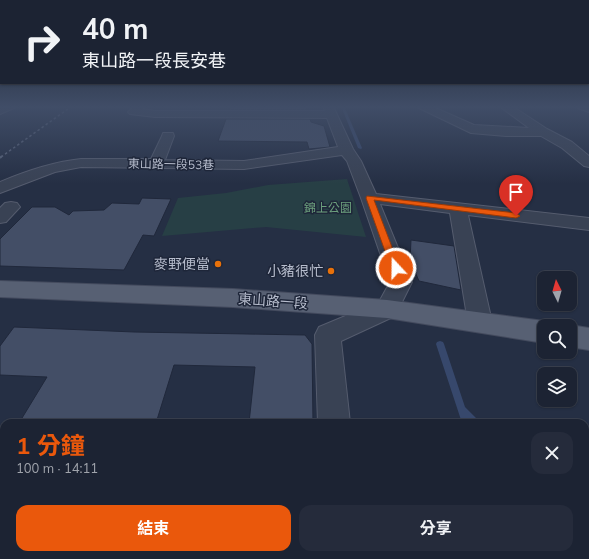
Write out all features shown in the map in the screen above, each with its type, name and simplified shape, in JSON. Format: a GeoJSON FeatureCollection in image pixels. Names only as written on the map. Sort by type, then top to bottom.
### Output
{"type":"FeatureCollection","features":[{"type":"Feature","properties":{"kind":"main road","name":"東山路一段"},"geometry":{"type":"LineString","coordinates":[[0,289],[233,298],[387,309],[537,331]]}},
{"type":"Feature","properties":{"kind":"main road"},"geometry":{"type":"LineString","coordinates":[[577,337],[589,338]]}},
{"type":"Feature","properties":{"kind":"street"},"geometry":{"type":"LineString","coordinates":[[334,419],[328,335],[387,309],[401,282],[354,161],[346,150],[339,132]]}},
{"type":"Feature","properties":{"kind":"street"},"geometry":{"type":"LineString","coordinates":[[543,132],[567,145],[589,164]]}},
{"type":"Feature","properties":{"kind":"street"},"geometry":{"type":"LineString","coordinates":[[156,164],[168,136]]}},
{"type":"Feature","properties":{"kind":"street","name":"東山路一段53巷"},"geometry":{"type":"LineString","coordinates":[[0,188],[46,169],[61,165],[81,163],[244,165],[346,150]]}},
{"type":"Feature","properties":{"kind":"street"},"geometry":{"type":"LineString","coordinates":[[369,198],[589,224]]}},
{"type":"Feature","properties":{"kind":"street"},"geometry":{"type":"LineString","coordinates":[[458,209],[480,322]]}},
{"type":"Feature","properties":{"kind":"green space","name":"錦上公園"},"geometry":{"type":"Polygon","coordinates":[[[347,179],[366,237],[266,227],[162,236],[178,198],[226,193],[268,185],[347,179]]]}},
{"type":"Feature","properties":{"kind":"building"},"geometry":{"type":"Polygon","coordinates":[[[221,132],[326,132],[330,147],[309,149],[307,142],[218,141],[221,132]]]}},
{"type":"Feature","properties":{"kind":"building"},"geometry":{"type":"Polygon","coordinates":[[[142,198],[171,199],[154,236],[143,235],[124,270],[0,266],[0,239],[32,207],[55,207],[69,215],[73,211],[104,210],[112,203],[139,204],[142,198]]]}},
{"type":"Feature","properties":{"kind":"building"},"geometry":{"type":"Polygon","coordinates":[[[411,240],[454,246],[461,290],[419,281],[410,260],[411,240]]]}},
{"type":"Feature","properties":{"kind":"building"},"geometry":{"type":"Polygon","coordinates":[[[14,327],[134,332],[305,335],[312,344],[313,419],[249,419],[255,367],[174,365],[157,419],[21,419],[47,377],[0,375],[0,346],[14,327]]]}},
{"type":"Feature","properties":{"kind":"waterway"},"geometry":{"type":"LineString","coordinates":[[353,132],[360,148]]}},
{"type":"Feature","properties":{"kind":"waterway"},"geometry":{"type":"LineString","coordinates":[[440,344],[465,419]]}},
{"type":"Feature","properties":{"kind":"waterway"},"geometry":{"type":"LineString","coordinates":[[462,410],[471,419]]}},
{"type":"Feature","properties":{"kind":"railway"},"geometry":{"type":"LineString","coordinates":[[1,157],[36,132]]}},
{"type":"Feature","properties":{"kind":"place","name":"麥野便當"},"geometry":{"type":"Point","coordinates":[218,264]}},
{"type":"Feature","properties":{"kind":"place","name":"小豬很忙"},"geometry":{"type":"Point","coordinates":[331,271]}},
{"type":"Feature","properties":{"kind":"route"},"geometry":{"type":"LineString","coordinates":[[396,268],[369,198],[516,216]]}}]}
